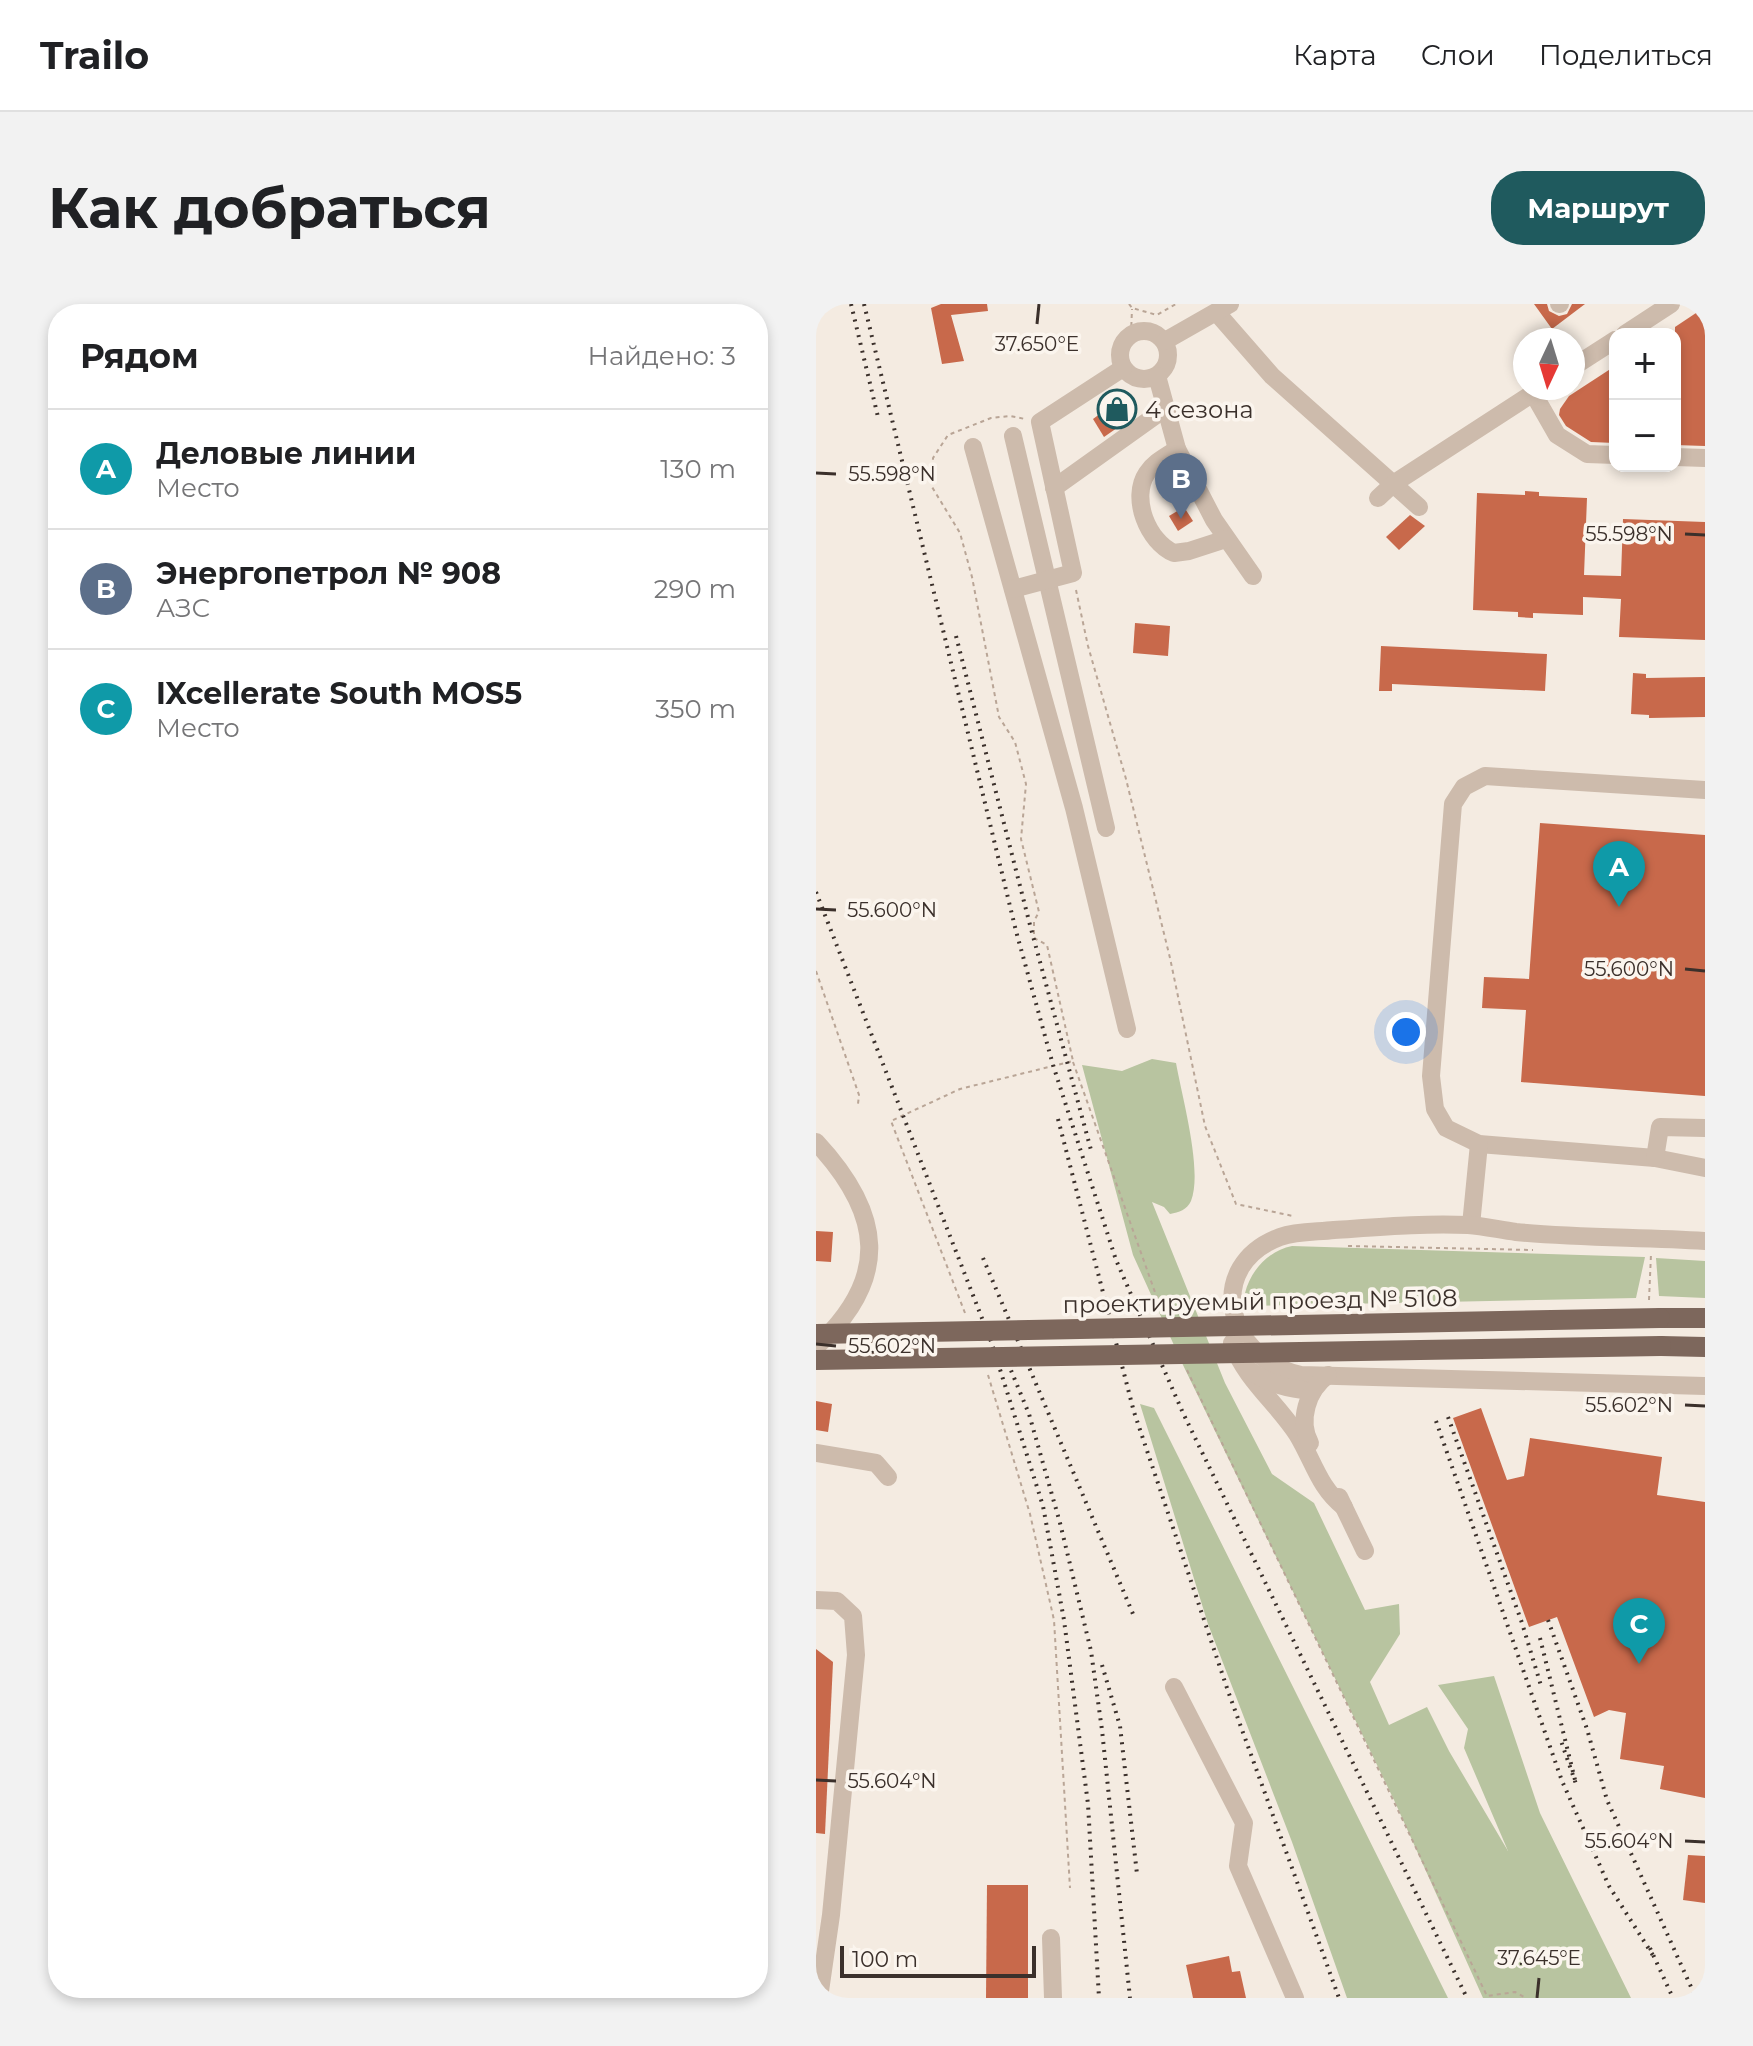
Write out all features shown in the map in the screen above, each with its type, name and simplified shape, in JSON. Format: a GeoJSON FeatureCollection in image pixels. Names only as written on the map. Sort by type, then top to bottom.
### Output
{"type":"FeatureCollection","features":[{"type":"Feature","properties":{"kind":"main road","name":"проектируемый проезд № 5108"},"geometry":{"type":"LineString","coordinates":[[816,1334],[1655,1309],[1705,1318]]}},
{"type":"Feature","properties":{"kind":"main road"},"geometry":{"type":"LineString","coordinates":[[816,1360],[1705,1347]]}},
{"type":"Feature","properties":{"kind":"street"},"geometry":{"type":"LineString","coordinates":[[1634,328],[1671,304]]}},
{"type":"Feature","properties":{"kind":"street"},"geometry":{"type":"LineString","coordinates":[[1165,341],[1224,308],[1272,376],[1419,507]]}},
{"type":"Feature","properties":{"kind":"street"},"geometry":{"type":"LineString","coordinates":[[1143,331],[1155,333],[1165,341],[1168,360],[1157,376],[1138,379],[1123,368],[1119,356],[1122,343],[1131,334],[1143,331]]}},
{"type":"Feature","properties":{"kind":"street"},"geometry":{"type":"LineString","coordinates":[[1585,359],[1609,344]]}},
{"type":"Feature","properties":{"kind":"street"},"geometry":{"type":"LineString","coordinates":[[1013,589],[1073,573],[1040,422],[1123,368]]}},
{"type":"Feature","properties":{"kind":"street"},"geometry":{"type":"LineString","coordinates":[[1157,376],[1177,449],[1214,520],[1253,576]]}},
{"type":"Feature","properties":{"kind":"street"},"geometry":{"type":"LineString","coordinates":[[1378,498],[1393,484],[1522,400]]}},
{"type":"Feature","properties":{"kind":"street"},"geometry":{"type":"LineString","coordinates":[[1541,400],[1557,435],[1587,454],[1609,455]]}},
{"type":"Feature","properties":{"kind":"street"},"geometry":{"type":"LineString","coordinates":[[1054,488],[1166,408]]}},
{"type":"Feature","properties":{"kind":"street"},"geometry":{"type":"LineString","coordinates":[[1013,436],[1106,828]]}},
{"type":"Feature","properties":{"kind":"street"},"geometry":{"type":"LineString","coordinates":[[973,447],[1074,808],[1127,1029]]}},
{"type":"Feature","properties":{"kind":"street"},"geometry":{"type":"LineString","coordinates":[[1177,449],[1146,473],[1140,492],[1142,510],[1157,542],[1174,553],[1226,539]]}},
{"type":"Feature","properties":{"kind":"street"},"geometry":{"type":"LineString","coordinates":[[1681,457],[1705,458]]}},
{"type":"Feature","properties":{"kind":"street"},"geometry":{"type":"LineString","coordinates":[[1705,790],[1485,776],[1464,787],[1453,804],[1431,1076],[1435,1109],[1446,1128],[1479,1144],[1655,1158],[1705,1168]]}},
{"type":"Feature","properties":{"kind":"street"},"geometry":{"type":"LineString","coordinates":[[1655,1158],[1660,1127],[1705,1128]]}},
{"type":"Feature","properties":{"kind":"street"},"geometry":{"type":"LineString","coordinates":[[816,1142],[837,1168],[863,1210],[870,1251],[860,1295],[841,1325],[816,1347]]}},
{"type":"Feature","properties":{"kind":"street"},"geometry":{"type":"LineString","coordinates":[[1471,1225],[1479,1144]]}},
{"type":"Feature","properties":{"kind":"street"},"geometry":{"type":"LineString","coordinates":[[1344,1507],[1329,1496],[1297,1434],[1239,1363],[1230,1333],[1237,1278],[1250,1256],[1281,1237],[1379,1227],[1471,1225],[1517,1232],[1705,1241]]}},
{"type":"Feature","properties":{"kind":"street"},"geometry":{"type":"LineString","coordinates":[[1233,1304],[1243,1337],[1258,1356],[1288,1372],[1705,1386]]}},
{"type":"Feature","properties":{"kind":"street"},"geometry":{"type":"LineString","coordinates":[[1239,1363],[1263,1380],[1294,1390],[1313,1391]]}},
{"type":"Feature","properties":{"kind":"street"},"geometry":{"type":"LineString","coordinates":[[1328,1375],[1313,1391],[1305,1415],[1304,1431],[1365,1551]]}},
{"type":"Feature","properties":{"kind":"street"},"geometry":{"type":"LineString","coordinates":[[816,1453],[876,1463],[888,1477]]}},
{"type":"Feature","properties":{"kind":"street"},"geometry":{"type":"LineString","coordinates":[[816,1600],[837,1601],[853,1616],[856,1655],[824,1914],[819,1998]]}},
{"type":"Feature","properties":{"kind":"street"},"geometry":{"type":"LineString","coordinates":[[1174,1687],[1244,1823],[1238,1866],[1295,1998]]}},
{"type":"Feature","properties":{"kind":"street"},"geometry":{"type":"LineString","coordinates":[[1051,1938],[1053,1998]]}},
{"type":"Feature","properties":{"kind":"path"},"geometry":{"type":"LineString","coordinates":[[1129,304],[1132,308],[1157,315],[1176,304]]}},
{"type":"Feature","properties":{"kind":"path"},"geometry":{"type":"LineString","coordinates":[[1131,334],[1132,308]]}},
{"type":"Feature","properties":{"kind":"path"},"geometry":{"type":"LineString","coordinates":[[1040,422],[1010,416],[991,418],[948,435],[933,458],[932,487],[960,533],[972,577],[999,717],[1015,742],[1026,784],[1021,839],[1039,912],[1034,921],[1034,938],[1047,945],[1073,1061],[1161,1309]]}},
{"type":"Feature","properties":{"kind":"path"},"geometry":{"type":"LineString","coordinates":[[1073,573],[1088,646],[1126,779],[1170,958],[1205,1126],[1236,1204],[1294,1217]]}},
{"type":"Feature","properties":{"kind":"path"},"geometry":{"type":"LineString","coordinates":[[816,971],[859,1095],[858,1104]]}},
{"type":"Feature","properties":{"kind":"path"},"geometry":{"type":"LineString","coordinates":[[969,1323],[891,1121],[960,1089],[1073,1061]]}},
{"type":"Feature","properties":{"kind":"path"},"geometry":{"type":"LineString","coordinates":[[1651,1253],[1655,1309]]}},
{"type":"Feature","properties":{"kind":"path"},"geometry":{"type":"LineString","coordinates":[[985,1366],[1030,1514],[1054,1620],[1070,1888]]}},
{"type":"Feature","properties":{"kind":"path"},"geometry":{"type":"LineString","coordinates":[[1185,1366],[1487,1996],[1515,1992],[1526,1998]]}},
{"type":"Feature","properties":{"kind":"green space"},"geometry":{"type":"Polygon","coordinates":[[[1152,1059],[1176,1063],[1195,1172],[1191,1201],[1185,1209],[1170,1214],[1164,1207],[1152,1202],[1225,1383],[1272,1474],[1314,1503],[1365,1610],[1399,1604],[1400,1634],[1370,1682],[1389,1725],[1427,1707],[1508,1851],[1464,1748],[1468,1729],[1438,1685],[1494,1676],[1540,1813],[1631,1998],[1483,1998],[1394,1800],[1183,1365],[1133,1255],[1082,1065],[1122,1071],[1152,1059]]]}},
{"type":"Feature","properties":{"kind":"green space"},"geometry":{"type":"Polygon","coordinates":[[[1292,1246],[1645,1257],[1636,1298],[1244,1306],[1244,1301],[1252,1302],[1253,1295],[1245,1293],[1256,1269],[1275,1252],[1292,1246]]]}},
{"type":"Feature","properties":{"kind":"green space"},"geometry":{"type":"Polygon","coordinates":[[[1656,1258],[1705,1261],[1705,1298],[1659,1296],[1656,1258]]]}},
{"type":"Feature","properties":{"kind":"green space"},"geometry":{"type":"Polygon","coordinates":[[[1140,1404],[1154,1408],[1448,1998],[1347,1998],[1292,1842],[1208,1624],[1140,1404]]]}},
{"type":"Feature","properties":{"kind":"building"},"geometry":{"type":"Polygon","coordinates":[[[941,304],[987,304],[988,311],[951,315],[964,361],[942,364],[931,308],[941,304]]]}},
{"type":"Feature","properties":{"kind":"building"},"geometry":{"type":"Polygon","coordinates":[[[1534,304],[1547,304],[1549,311],[1559,316],[1567,314],[1572,304],[1585,304],[1553,328],[1534,304]]]}},
{"type":"Feature","properties":{"kind":"building"},"geometry":{"type":"Polygon","coordinates":[[[1705,307],[1705,446],[1681,445],[1681,328],[1675,327],[1705,307]]]}},
{"type":"Feature","properties":{"kind":"building"},"geometry":{"type":"Polygon","coordinates":[[[1609,370],[1609,443],[1591,442],[1566,426],[1559,415],[1566,400],[1585,400],[1585,386],[1609,370]]]}},
{"type":"Feature","properties":{"kind":"building"},"geometry":{"type":"Polygon","coordinates":[[[1116,402],[1127,421],[1104,437],[1093,419],[1116,402]]]}},
{"type":"Feature","properties":{"kind":"building"},"geometry":{"type":"Polygon","coordinates":[[[1525,491],[1539,492],[1539,496],[1587,498],[1584,575],[1621,576],[1623,519],[1705,522],[1705,640],[1619,637],[1621,599],[1583,597],[1583,615],[1533,613],[1533,618],[1518,617],[1518,612],[1473,610],[1477,493],[1525,495],[1525,491]]]}},
{"type":"Feature","properties":{"kind":"building"},"geometry":{"type":"Polygon","coordinates":[[[1184,507],[1193,521],[1178,531],[1169,516],[1184,507]]]}},
{"type":"Feature","properties":{"kind":"building"},"geometry":{"type":"Polygon","coordinates":[[[1410,515],[1425,526],[1399,550],[1386,537],[1410,515]]]}},
{"type":"Feature","properties":{"kind":"building"},"geometry":{"type":"Polygon","coordinates":[[[1135,623],[1170,626],[1168,656],[1133,653],[1135,623]]]}},
{"type":"Feature","properties":{"kind":"building"},"geometry":{"type":"Polygon","coordinates":[[[1381,646],[1547,654],[1545,691],[1392,684],[1392,691],[1379,691],[1381,646]]]}},
{"type":"Feature","properties":{"kind":"building"},"geometry":{"type":"Polygon","coordinates":[[[1633,673],[1646,674],[1646,678],[1705,677],[1705,717],[1649,718],[1649,715],[1631,714],[1633,673]]]}},
{"type":"Feature","properties":{"kind":"building"},"geometry":{"type":"Polygon","coordinates":[[[1540,823],[1705,835],[1705,1096],[1521,1082],[1526,1010],[1482,1008],[1484,977],[1529,979],[1540,823]]]}},
{"type":"Feature","properties":{"kind":"building"},"geometry":{"type":"Polygon","coordinates":[[[816,1231],[833,1232],[831,1262],[816,1261],[816,1231]]]}},
{"type":"Feature","properties":{"kind":"building"},"geometry":{"type":"Polygon","coordinates":[[[816,1401],[832,1404],[828,1432],[816,1430],[816,1401]]]}},
{"type":"Feature","properties":{"kind":"building"},"geometry":{"type":"Polygon","coordinates":[[[1481,1408],[1507,1480],[1524,1476],[1530,1438],[1662,1457],[1657,1495],[1705,1502],[1705,1798],[1660,1789],[1664,1766],[1620,1759],[1626,1713],[1609,1710],[1594,1717],[1557,1617],[1529,1627],[1453,1418],[1481,1408]]]}},
{"type":"Feature","properties":{"kind":"building"},"geometry":{"type":"Polygon","coordinates":[[[816,1649],[833,1662],[825,1834],[816,1833],[816,1649]]]}},
{"type":"Feature","properties":{"kind":"building"},"geometry":{"type":"Polygon","coordinates":[[[1688,1855],[1705,1856],[1705,1903],[1683,1900],[1688,1855]]]}},
{"type":"Feature","properties":{"kind":"building"},"geometry":{"type":"Polygon","coordinates":[[[987,1885],[1028,1885],[1028,1998],[986,1998],[987,1885]]]}},
{"type":"Feature","properties":{"kind":"building"},"geometry":{"type":"Polygon","coordinates":[[[1229,1956],[1232,1972],[1240,1971],[1246,1998],[1193,1998],[1186,1965],[1229,1956]]]}},
{"type":"Feature","properties":{"kind":"railway"},"geometry":{"type":"LineString","coordinates":[[851,304],[878,417]]}},
{"type":"Feature","properties":{"kind":"railway"},"geometry":{"type":"LineString","coordinates":[[864,304],[1016,931],[1053,1065],[1116,1260],[1183,1413],[1467,1998]]}},
{"type":"Feature","properties":{"kind":"railway"},"geometry":{"type":"LineString","coordinates":[[956,636],[1091,1150]]}},
{"type":"Feature","properties":{"kind":"railway"},"geometry":{"type":"LineString","coordinates":[[816,892],[992,1344],[1043,1506],[1064,1620],[1088,1804],[1099,1998]]}},
{"type":"Feature","properties":{"kind":"railway"},"geometry":{"type":"LineString","coordinates":[[1058,1119],[1134,1412],[1228,1691],[1339,1998]]}},
{"type":"Feature","properties":{"kind":"railway"},"geometry":{"type":"LineString","coordinates":[[983,1258],[1133,1614]]}},
{"type":"Feature","properties":{"kind":"railway"},"geometry":{"type":"LineString","coordinates":[[1008,1363],[1029,1414],[1060,1523],[1091,1651],[1130,1998]]}},
{"type":"Feature","properties":{"kind":"railway"},"geometry":{"type":"LineString","coordinates":[[1448,1417],[1522,1623],[1542,1689]]}},
{"type":"Feature","properties":{"kind":"railway"},"geometry":{"type":"LineString","coordinates":[[1436,1421],[1562,1781],[1609,1886],[1654,1957]]}},
{"type":"Feature","properties":{"kind":"railway"},"geometry":{"type":"LineString","coordinates":[[1548,1620],[1587,1729],[1607,1800],[1696,1998]]}},
{"type":"Feature","properties":{"kind":"railway"},"geometry":{"type":"LineString","coordinates":[[1540,1638],[1576,1784],[1560,1738]]}},
{"type":"Feature","properties":{"kind":"railway"},"geometry":{"type":"LineString","coordinates":[[1102,1665],[1120,1726],[1137,1874]]}},
{"type":"Feature","properties":{"kind":"railway"},"geometry":{"type":"LineString","coordinates":[[1650,1948],[1673,1998]]}},
{"type":"Feature","properties":{"kind":"place","name":"4 сезона"},"geometry":{"type":"Point","coordinates":[1117,409]}},
{"type":"Feature","properties":{"kind":"place","name":"Энергопетрол № 908"},"geometry":{"type":"Point","coordinates":[1181,519]}},
{"type":"Feature","properties":{"kind":"place","name":"Деловые линии"},"geometry":{"type":"Point","coordinates":[1619,907]}},
{"type":"Feature","properties":{"kind":"place","name":"IXcellerate South MOS5"},"geometry":{"type":"Point","coordinates":[1639,1664]}}]}
